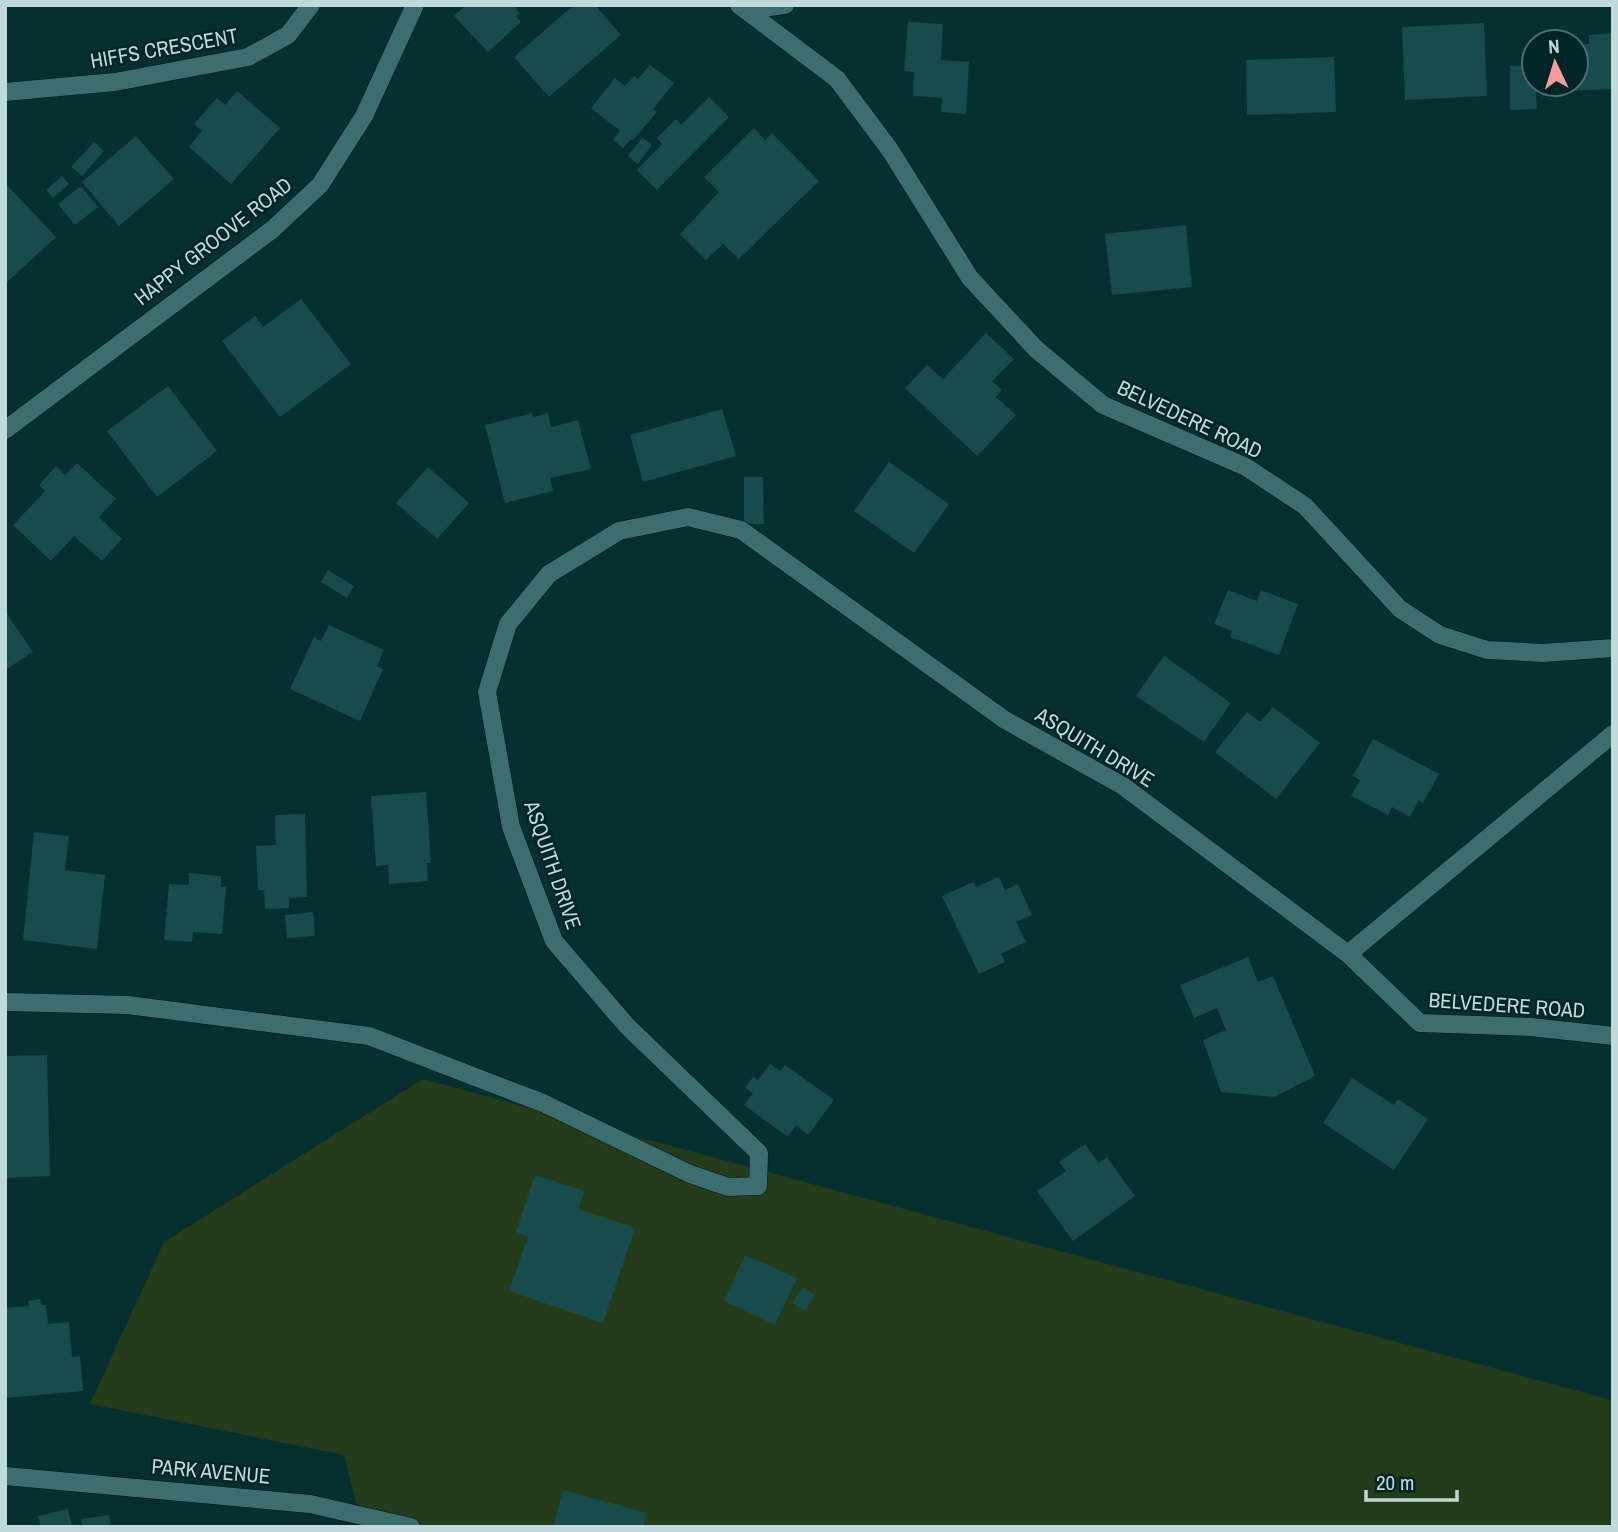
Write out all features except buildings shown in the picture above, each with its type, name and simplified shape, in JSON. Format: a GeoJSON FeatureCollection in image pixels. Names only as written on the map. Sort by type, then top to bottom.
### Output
{"type":"FeatureCollection","features":[{"type":"Feature","properties":{"kind":"street","name":"HIFFS CRESCENT"},"geometry":{"type":"LineString","coordinates":[[5,92],[115,82],[248,57],[288,35],[311,5]]}},
{"type":"Feature","properties":{"kind":"street","name":"HAPPY GROOVE ROAD"},"geometry":{"type":"LineString","coordinates":[[5,430],[273,229],[320,185],[364,116],[415,5]]}},
{"type":"Feature","properties":{"kind":"street"},"geometry":{"type":"LineString","coordinates":[[743,8],[785,5]]}},
{"type":"Feature","properties":{"kind":"street","name":"BELVEDERE ROAD"},"geometry":{"type":"LineString","coordinates":[[743,8],[837,79],[890,150],[970,278],[1036,349],[1103,405],[1246,467],[1305,506],[1400,610],[1440,635],[1498,651],[1543,653],[1613,648]]}},
{"type":"Feature","properties":{"kind":"street","name":"ASQUITH DRIVE"},"geometry":{"type":"LineString","coordinates":[[5,1002],[128,1005],[369,1036],[543,1103],[690,1174],[728,1187],[758,1186],[759,1153],[627,1026],[554,941],[511,827],[487,692],[508,624],[549,574],[619,531],[688,516],[741,530],[1005,720],[1123,786],[1348,954]]}},
{"type":"Feature","properties":{"kind":"street"},"geometry":{"type":"LineString","coordinates":[[1348,954],[1613,734]]}},
{"type":"Feature","properties":{"kind":"street","name":"BELVEDERE ROAD"},"geometry":{"type":"LineString","coordinates":[[1348,954],[1420,1023],[1531,1027],[1613,1036]]}},
{"type":"Feature","properties":{"kind":"street","name":"PARK AVENUE"},"geometry":{"type":"LineString","coordinates":[[5,1476],[310,1504],[411,1527]]}},
{"type":"Feature","properties":{"kind":"green space"},"geometry":{"type":"Polygon","coordinates":[[[423,1079],[1604,1398],[1613,1402],[1613,1527],[362,1527],[344,1455],[90,1404],[164,1242],[423,1079]]]}}]}
